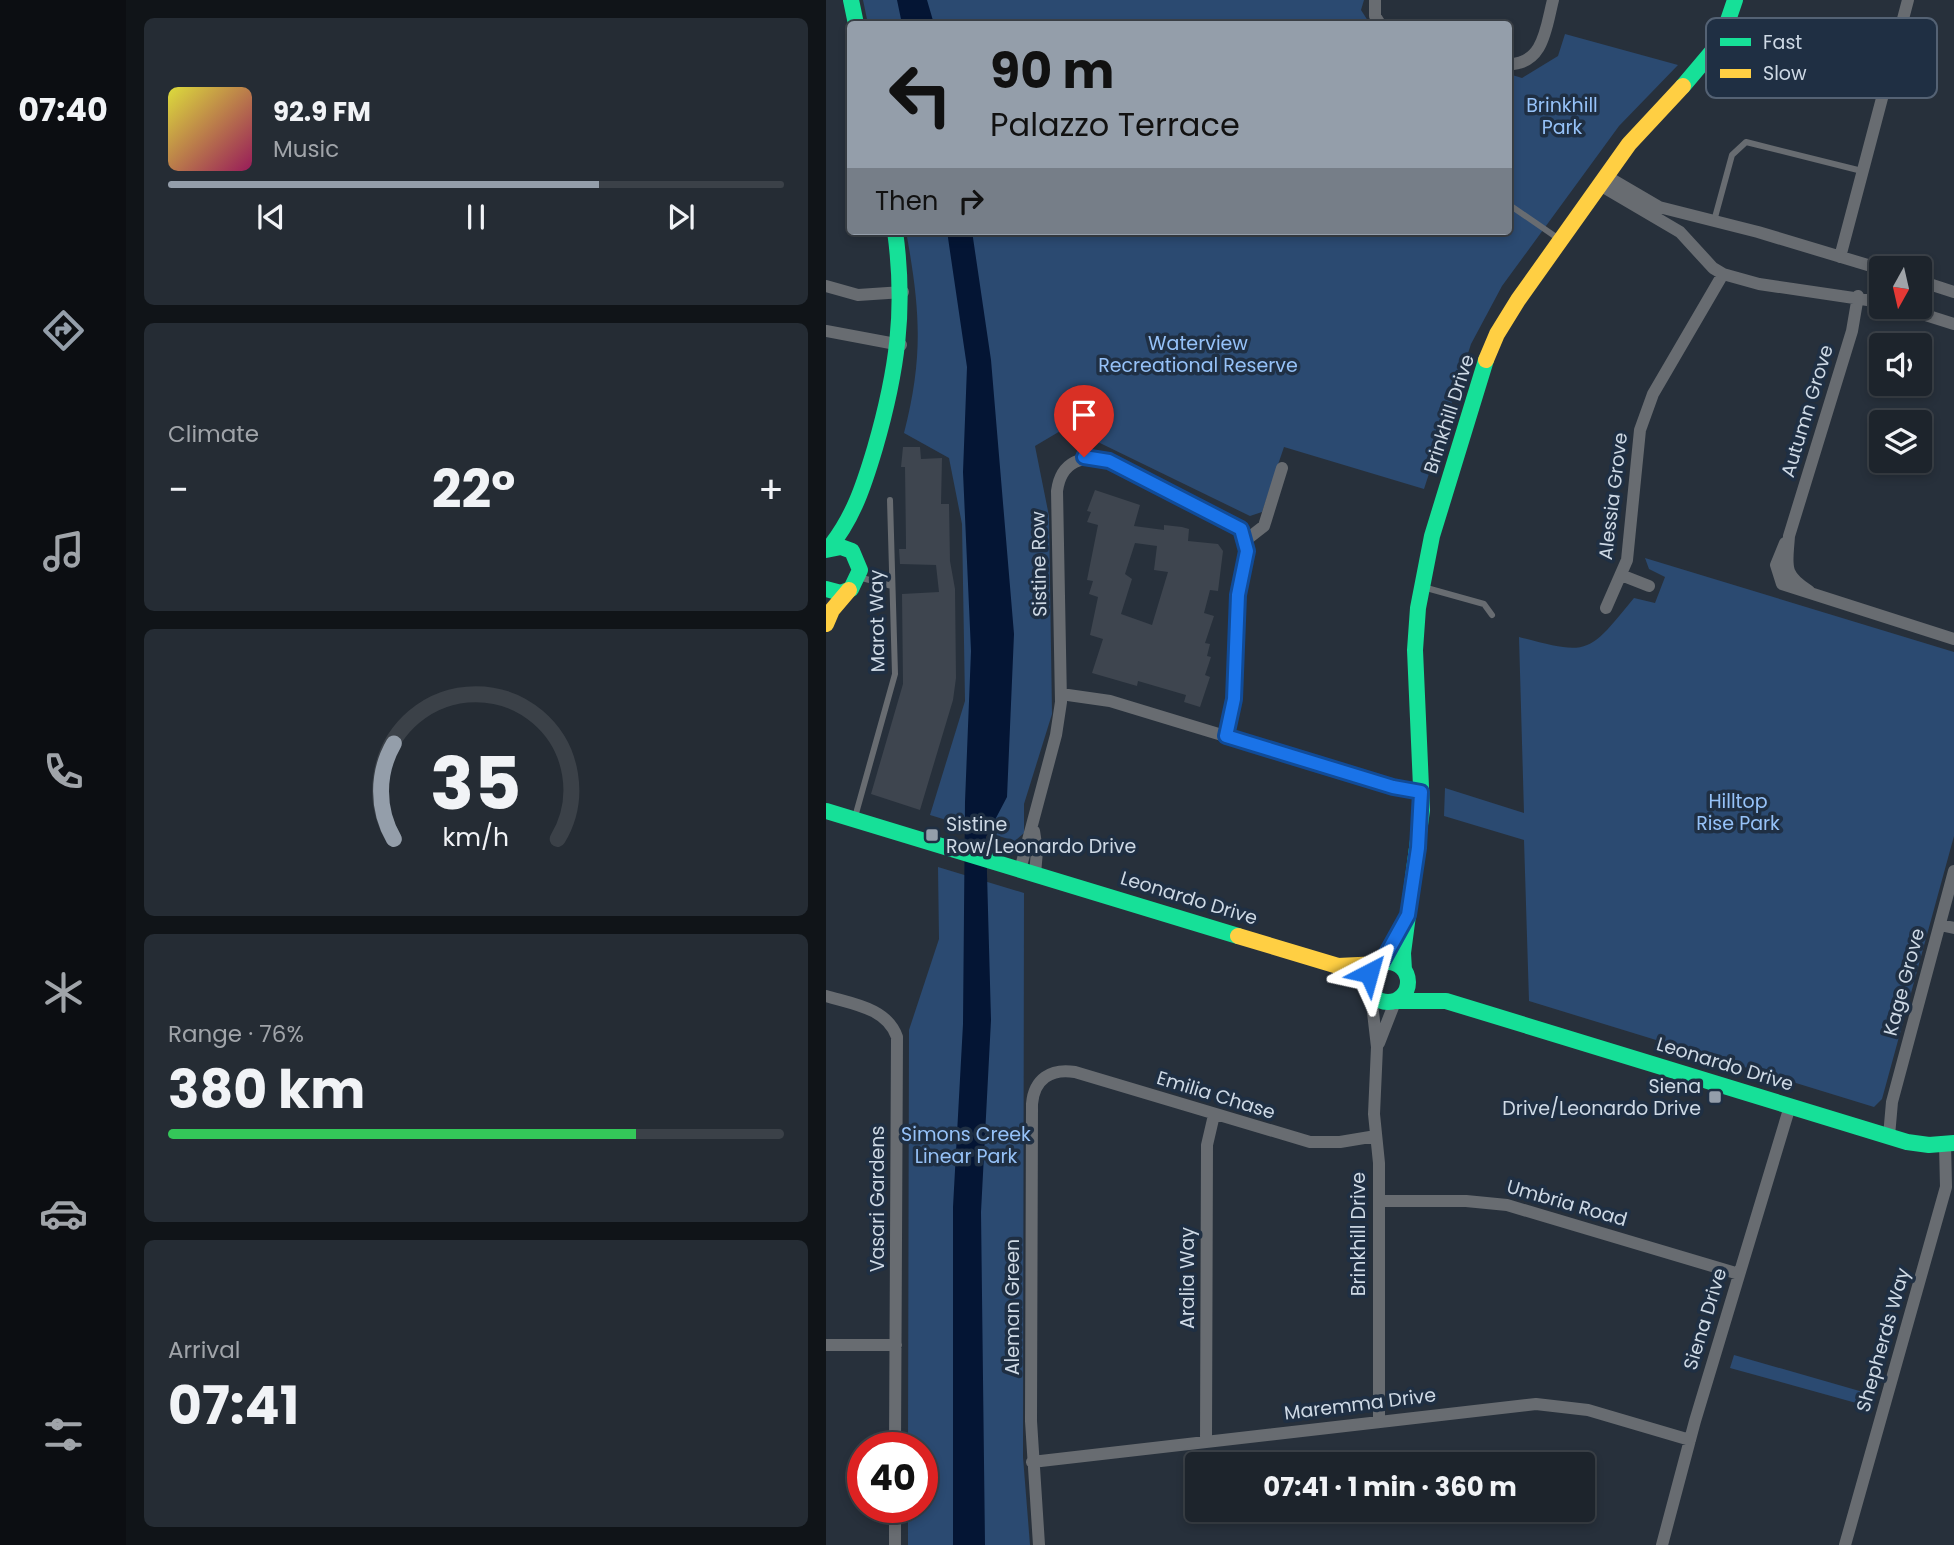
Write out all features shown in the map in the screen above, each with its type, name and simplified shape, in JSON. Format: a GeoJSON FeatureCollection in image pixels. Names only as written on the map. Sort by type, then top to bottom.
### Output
{"type":"FeatureCollection","features":[{"type":"Feature","properties":{"kind":"street"},"geometry":{"type":"LineString","coordinates":[[851,0],[855,21]]}},
{"type":"Feature","properties":{"kind":"street"},"geometry":{"type":"LineString","coordinates":[[1375,0],[1378,21]]}},
{"type":"Feature","properties":{"kind":"street"},"geometry":{"type":"LineString","coordinates":[[1512,64],[1526,62],[1537,52],[1553,0]]}},
{"type":"Feature","properties":{"kind":"street","name":"Brinkhill Drive"},"geometry":{"type":"LineString","coordinates":[[1728,18],[1734,0]]}},
{"type":"Feature","properties":{"kind":"street"},"geometry":{"type":"LineString","coordinates":[[1903,18],[1908,0]]}},
{"type":"Feature","properties":{"kind":"street","name":"Brinkhill Drive"},"geometry":{"type":"LineString","coordinates":[[1405,971],[1421,792],[1415,650],[1421,586],[1436,526],[1492,346],[1518,300],[1603,180],[1651,119],[1706,62]]}},
{"type":"Feature","properties":{"kind":"street"},"geometry":{"type":"LineString","coordinates":[[1840,257],[1882,98]]}},
{"type":"Feature","properties":{"kind":"street"},"geometry":{"type":"LineString","coordinates":[[1603,180],[1643,200],[1687,215],[1869,265]]}},
{"type":"Feature","properties":{"kind":"street"},"geometry":{"type":"LineString","coordinates":[[1603,180],[1680,232],[1707,262],[1723,274],[1759,284],[1869,299]]}},
{"type":"Feature","properties":{"kind":"street"},"geometry":{"type":"LineString","coordinates":[[1680,232],[1687,215]]}},
{"type":"Feature","properties":{"kind":"street"},"geometry":{"type":"LineString","coordinates":[[826,624],[832,610],[855,584],[858,558],[854,516],[894,382],[901,345],[903,292],[896,235]]}},
{"type":"Feature","properties":{"kind":"street","name":"Alessia Grove"},"geometry":{"type":"LineString","coordinates":[[1606,608],[1627,561],[1640,430],[1653,394],[1723,274]]}},
{"type":"Feature","properties":{"kind":"street"},"geometry":{"type":"LineString","coordinates":[[1932,285],[1954,292]]}},
{"type":"Feature","properties":{"kind":"street"},"geometry":{"type":"LineString","coordinates":[[826,286],[858,295],[903,292]]}},
{"type":"Feature","properties":{"kind":"street","name":"Autumn Grove"},"geometry":{"type":"LineString","coordinates":[[1858,296],[1852,331],[1789,536],[1780,553],[1778,578],[1793,589],[1809,591],[1954,639]]}},
{"type":"Feature","properties":{"kind":"street"},"geometry":{"type":"LineString","coordinates":[[1932,317],[1954,324]]}},
{"type":"Feature","properties":{"kind":"street"},"geometry":{"type":"LineString","coordinates":[[826,331],[901,345]]}},
{"type":"Feature","properties":{"kind":"street","name":"Sistine Row"},"geometry":{"type":"LineString","coordinates":[[1027,872],[1037,851],[1033,824],[1036,801],[1059,719],[1061,694],[1057,491],[1061,475],[1074,460],[1096,458],[1109,461],[1231,522],[1241,529],[1246,540]]}},
{"type":"Feature","properties":{"kind":"street"},"geometry":{"type":"LineString","coordinates":[[1226,736],[1234,699],[1238,595],[1246,561],[1246,540],[1264,526],[1282,468]]}},
{"type":"Feature","properties":{"kind":"street"},"geometry":{"type":"LineString","coordinates":[[827,549],[854,516]]}},
{"type":"Feature","properties":{"kind":"street"},"geometry":{"type":"LineString","coordinates":[[827,549],[848,549],[858,558]]}},
{"type":"Feature","properties":{"kind":"street","name":"Alessia Grove"},"geometry":{"type":"LineString","coordinates":[[1621,575],[1649,586]]}},
{"type":"Feature","properties":{"kind":"street"},"geometry":{"type":"LineString","coordinates":[[826,589],[835,593],[855,584]]}},
{"type":"Feature","properties":{"kind":"street"},"geometry":{"type":"LineString","coordinates":[[1061,694],[1091,696],[1393,787],[1421,792]]}},
{"type":"Feature","properties":{"kind":"street","name":"Leonardo Drive"},"geometry":{"type":"LineString","coordinates":[[826,811],[1338,966],[1380,963]]}},
{"type":"Feature","properties":{"kind":"street","name":"Kage Grove"},"geometry":{"type":"LineString","coordinates":[[1883,1135],[1954,872]]}},
{"type":"Feature","properties":{"kind":"street","name":"Brinkhill Drive"},"geometry":{"type":"LineString","coordinates":[[1380,963],[1408,915]]}},
{"type":"Feature","properties":{"kind":"street"},"geometry":{"type":"LineString","coordinates":[[1940,925],[1954,929]]}},
{"type":"Feature","properties":{"kind":"street"},"geometry":{"type":"LineString","coordinates":[[1380,963],[1394,963],[1405,971],[1408,985],[1396,1001],[1382,1002],[1371,994],[1367,980],[1380,963]]}},
{"type":"Feature","properties":{"kind":"street","name":"Leonardo Drive"},"geometry":{"type":"LineString","coordinates":[[1338,966],[1371,994]]}},
{"type":"Feature","properties":{"kind":"street","name":"Leonardo Drive"},"geometry":{"type":"LineString","coordinates":[[1405,971],[1446,1001]]}},
{"type":"Feature","properties":{"kind":"street","name":"Brinkhill Drive"},"geometry":{"type":"LineString","coordinates":[[1371,994],[1377,1046],[1374,1088],[1379,1201],[1379,1422]]}},
{"type":"Feature","properties":{"kind":"street","name":"Vasari Gardens"},"geometry":{"type":"LineString","coordinates":[[826,996],[882,1015],[893,1025],[897,1037],[895,1432]]}},
{"type":"Feature","properties":{"kind":"street","name":"Brinkhill Drive"},"geometry":{"type":"LineString","coordinates":[[1377,1046],[1396,1001]]}},
{"type":"Feature","properties":{"kind":"street","name":"Leonardo Drive"},"geometry":{"type":"LineString","coordinates":[[1396,1001],[1446,1001],[1883,1135],[1919,1144],[1950,1143]]}},
{"type":"Feature","properties":{"kind":"street","name":"Emilia Chase"},"geometry":{"type":"LineString","coordinates":[[1048,1074],[1065,1070],[1075,1072],[1310,1142],[1340,1142],[1376,1136]]}},
{"type":"Feature","properties":{"kind":"street","name":"Aleman Green"},"geometry":{"type":"LineString","coordinates":[[1039,1545],[1032,1462],[1032,1104],[1035,1088],[1048,1074]]}},
{"type":"Feature","properties":{"kind":"street","name":"Siena Drive"},"geometry":{"type":"LineString","coordinates":[[1662,1545],[1690,1440],[1790,1106]]}},
{"type":"Feature","properties":{"kind":"street","name":"Aralia Way"},"geometry":{"type":"LineString","coordinates":[[1206,1442],[1207,1156],[1214,1115]]}},
{"type":"Feature","properties":{"kind":"street","name":"Shepherds Way"},"geometry":{"type":"LineString","coordinates":[[1845,1545],[1946,1187],[1950,1143]]}},
{"type":"Feature","properties":{"kind":"street","name":"Umbria Road"},"geometry":{"type":"LineString","coordinates":[[1379,1201],[1466,1201],[1507,1205],[1739,1274]]}},
{"type":"Feature","properties":{"kind":"street"},"geometry":{"type":"LineString","coordinates":[[826,1345],[896,1345]]}},
{"type":"Feature","properties":{"kind":"street","name":"Maremma Drive"},"geometry":{"type":"LineString","coordinates":[[1032,1462],[1536,1404],[1588,1410],[1690,1440]]}},
{"type":"Feature","properties":{"kind":"street"},"geometry":{"type":"LineString","coordinates":[[895,1523],[895,1545]]}},
{"type":"Feature","properties":{"kind":"lane"},"geometry":{"type":"LineString","coordinates":[[1714,222],[1732,155],[1746,142],[1862,171]]}},
{"type":"Feature","properties":{"kind":"lane"},"geometry":{"type":"LineString","coordinates":[[1512,207],[1561,240]]}},
{"type":"Feature","properties":{"kind":"lane","name":"Marot Way"},"geometry":{"type":"LineString","coordinates":[[854,819],[893,690],[890,499]]}},
{"type":"Feature","properties":{"kind":"lane"},"geometry":{"type":"LineString","coordinates":[[855,584],[892,586]]}},
{"type":"Feature","properties":{"kind":"lane"},"geometry":{"type":"LineString","coordinates":[[1421,586],[1484,604],[1492,615]]}},
{"type":"Feature","properties":{"kind":"green space"},"geometry":{"type":"Polygon","coordinates":[[[863,0],[1364,0],[1361,10],[1368,21],[867,21],[863,0]]]}},
{"type":"Feature","properties":{"kind":"green space"},"geometry":{"type":"Polygon","coordinates":[[[1565,34],[1678,65],[1619,126],[1502,286],[1471,344],[1424,489],[1284,447],[1262,512],[1250,516],[1067,427],[1035,446],[1049,516],[1052,714],[1024,804],[1024,833],[1015,841],[930,815],[965,701],[962,524],[949,458],[904,433],[915,380],[918,332],[907,235],[1512,235],[1512,75],[1522,78],[1558,56],[1565,34]]]}},
{"type":"Feature","properties":{"kind":"green space","name":"Hilltop Rise Park"},"geometry":{"type":"Polygon","coordinates":[[[1645,558],[1954,652],[1954,836],[1882,1099],[1874,1107],[1529,1001],[1524,840],[1444,816],[1445,788],[1524,813],[1519,637],[1574,648],[1586,646],[1596,640],[1634,598],[1655,603],[1665,577],[1649,569],[1645,558]]]}},
{"type":"Feature","properties":{"kind":"green space","name":"Simons Creek Linear Park"},"geometry":{"type":"Polygon","coordinates":[[[938,867],[1024,893],[1023,1457],[1030,1545],[908,1545],[908,1523],[938,1523],[938,1432],[908,1432],[909,1030],[939,939],[938,867]]]}},
{"type":"Feature","properties":{"kind":"green space"},"geometry":{"type":"Polygon","coordinates":[[[1734,1355],[1870,1394],[1867,1406],[1730,1368],[1734,1355]]]}},
{"type":"Feature","properties":{"kind":"shaded area"},"geometry":{"type":"Polygon","coordinates":[[[897,0],[927,0],[933,21],[901,21],[897,0]]]}},
{"type":"Feature","properties":{"kind":"shaded area"},"geometry":{"type":"Polygon","coordinates":[[[948,235],[973,235],[991,360],[1014,634],[1007,797],[986,837],[991,1020],[981,1212],[985,1545],[953,1545],[953,1207],[963,1024],[965,802],[971,651],[963,472],[967,367],[948,235]]]}},
{"type":"Feature","properties":{"kind":"building"},"geometry":{"type":"Polygon","coordinates":[[[903,447],[920,447],[921,459],[942,458],[941,504],[949,504],[950,561],[955,589],[956,678],[953,700],[920,810],[871,794],[903,684],[902,594],[939,592],[936,565],[900,564],[899,549],[906,549],[905,467],[901,467],[903,447]]]}},
{"type":"Feature","properties":{"kind":"building"},"geometry":{"type":"Polygon","coordinates":[[[1095,490],[1140,505],[1134,526],[1164,530],[1164,525],[1182,527],[1189,529],[1188,541],[1218,544],[1223,551],[1218,591],[1210,590],[1204,613],[1214,616],[1205,643],[1210,644],[1207,656],[1211,657],[1205,675],[1210,677],[1200,707],[1184,702],[1186,695],[1138,681],[1137,686],[1092,673],[1103,639],[1090,635],[1098,597],[1089,594],[1093,581],[1087,580],[1098,525],[1087,522],[1091,512],[1087,511],[1095,490]],[[1135,543],[1125,574],[1132,579],[1121,614],[1152,625],[1168,572],[1154,570],[1157,546],[1135,543]]]}},
{"type":"Feature","properties":{"kind":"traffic: fast"},"geometry":{"type":"LineString","coordinates":[[851,0],[855,21]]}},
{"type":"Feature","properties":{"kind":"traffic: fast"},"geometry":{"type":"LineString","coordinates":[[1729,18],[1735,0]]}},
{"type":"Feature","properties":{"kind":"traffic: fast"},"geometry":{"type":"LineString","coordinates":[[1683,86],[1706,59]]}},
{"type":"Feature","properties":{"kind":"traffic: fast"},"geometry":{"type":"LineString","coordinates":[[828,549],[851,514],[862,488],[889,393],[899,314],[900,288],[895,235]]}},
{"type":"Feature","properties":{"kind":"traffic: fast"},"geometry":{"type":"LineString","coordinates":[[1404,970],[1403,953],[1422,810],[1415,650],[1418,608],[1432,536],[1486,360]]}},
{"type":"Feature","properties":{"kind":"traffic: fast"},"geometry":{"type":"LineString","coordinates":[[826,550],[841,547],[852,551],[860,570],[851,589],[841,593],[826,589]]}},
{"type":"Feature","properties":{"kind":"traffic: fast"},"geometry":{"type":"LineString","coordinates":[[826,811],[1238,936]]}},
{"type":"Feature","properties":{"kind":"traffic: fast"},"geometry":{"type":"LineString","coordinates":[[1388,962],[1396,963],[1402,968],[1407,974],[1408,982],[1407,990],[1402,996],[1396,1001],[1388,1002],[1380,1001],[1374,996],[1369,990],[1368,982],[1369,974],[1374,968],[1380,963],[1388,962]]}},
{"type":"Feature","properties":{"kind":"traffic: fast"},"geometry":{"type":"LineString","coordinates":[[1397,1001],[1446,1001],[1907,1142],[1929,1145],[1954,1143]]}},
{"type":"Feature","properties":{"kind":"traffic: slow"},"geometry":{"type":"LineString","coordinates":[[1486,360],[1497,334],[1518,300],[1629,144],[1683,86]]}},
{"type":"Feature","properties":{"kind":"traffic: slow"},"geometry":{"type":"LineString","coordinates":[[826,624],[832,610],[849,590]]}},
{"type":"Feature","properties":{"kind":"traffic: slow"},"geometry":{"type":"LineString","coordinates":[[1238,936],[1338,966],[1379,964]]}},
{"type":"Feature","properties":{"kind":"place","name":"Sistine Row/Leonardo Drive"},"geometry":{"type":"Point","coordinates":[932,835]}},
{"type":"Feature","properties":{"kind":"place","name":"Siena Drive/Leonardo Drive"},"geometry":{"type":"Point","coordinates":[1715,1097]}},
{"type":"Feature","properties":{"kind":"route"},"geometry":{"type":"LineString","coordinates":[[1084,457],[1109,461],[1241,529],[1247,551],[1238,595],[1234,699],[1226,736],[1393,787],[1421,792],[1418,848],[1408,915],[1382,962],[1369,973]]}},
{"type":"Feature","properties":{"kind":"park label","name":"Brinkhill Park"},"geometry":{"type":"Point","coordinates":[1562,116]}},
{"type":"Feature","properties":{"kind":"park label","name":"Waterview Recreational Reserve"},"geometry":{"type":"Point","coordinates":[1198,354]}}]}
